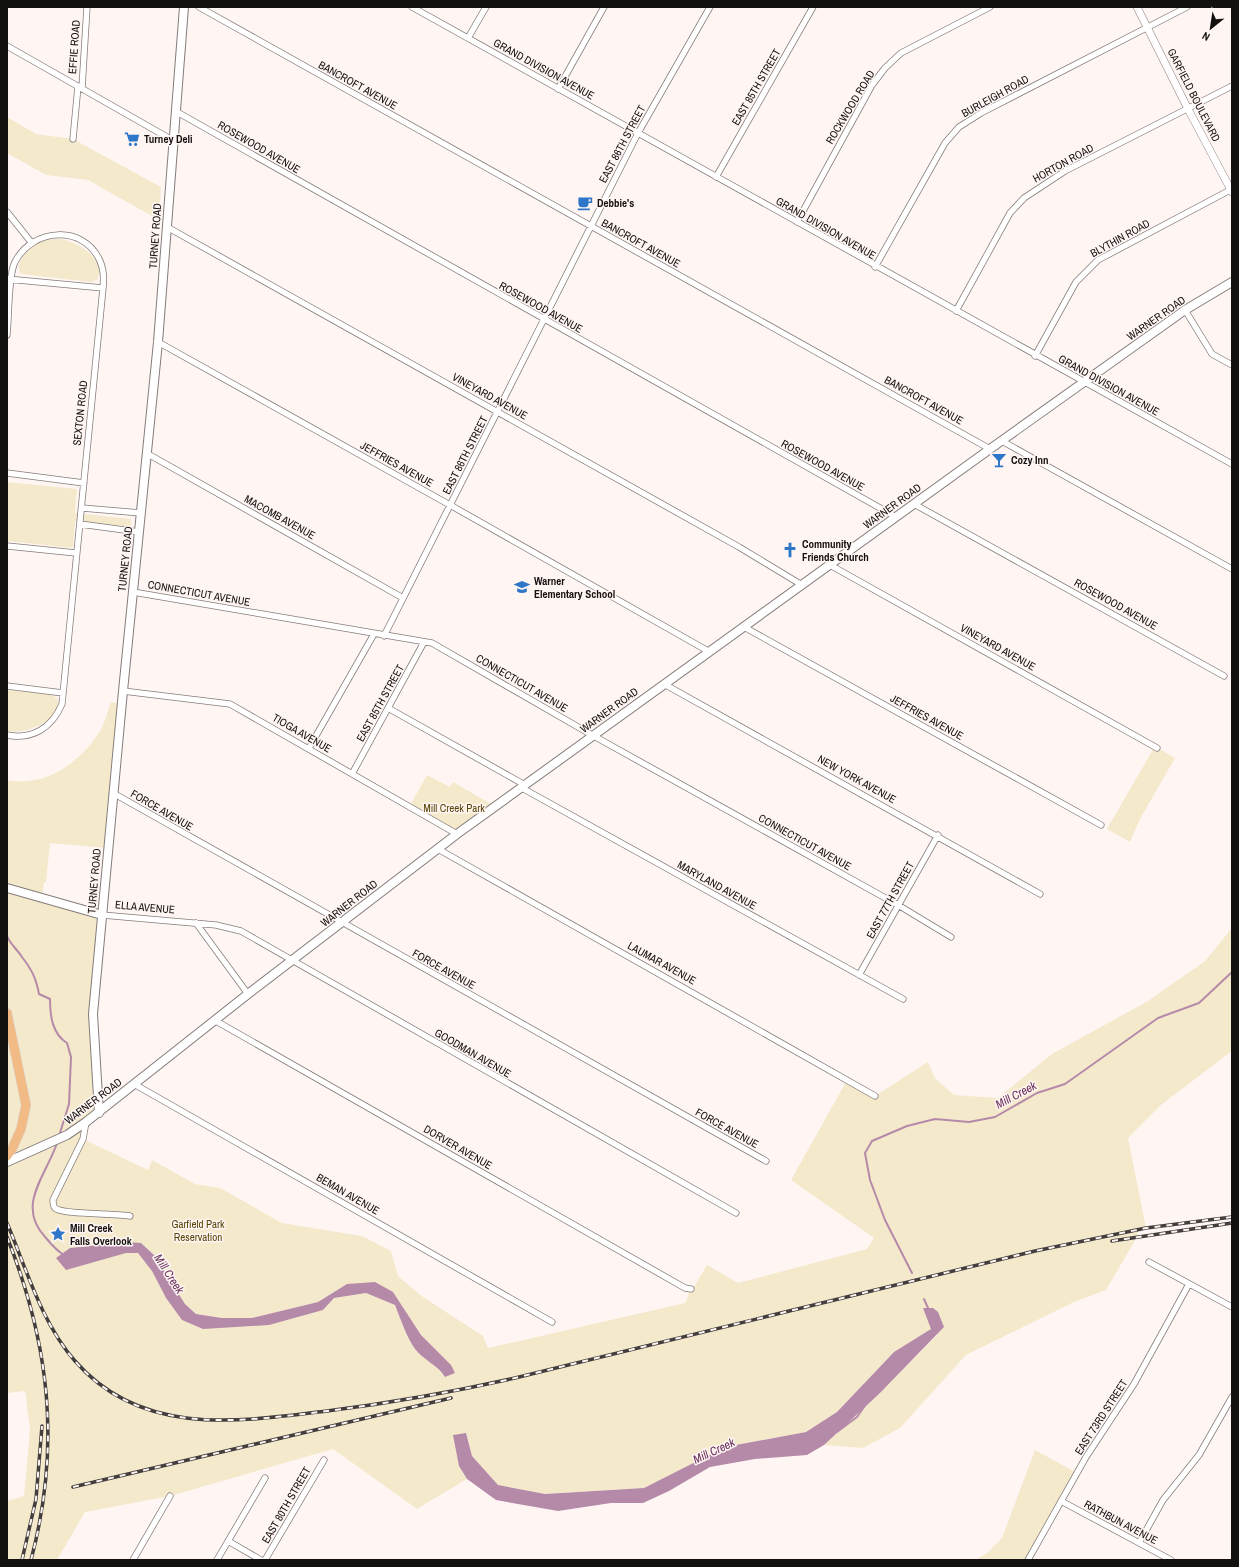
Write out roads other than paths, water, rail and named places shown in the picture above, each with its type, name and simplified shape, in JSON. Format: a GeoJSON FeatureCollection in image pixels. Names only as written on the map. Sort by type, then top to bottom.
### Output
{"type":"FeatureCollection","features":[{"type":"Feature","properties":{"kind":"main road","name":"TURNEY ROAD"},"geometry":{"type":"LineString","coordinates":[[99,1113],[93,1014],[123,691],[148,454],[166,227],[177,112],[184,7]]}},
{"type":"Feature","properties":{"kind":"main road","name":"WARNER ROAD"},"geometry":{"type":"LineString","coordinates":[[7,1162],[67,1135],[99,1113],[248,994],[292,962],[341,922],[457,834],[592,735],[1185,310],[1232,282]]}},
{"type":"Feature","properties":{"kind":"main road","name":"ELLA AVENUE"},"geometry":{"type":"LineString","coordinates":[[7,888],[102,915]]}},
{"type":"Feature","properties":{"kind":"main road"},"geometry":{"type":"LineString","coordinates":[[7,1013],[26,1105],[21,1129],[12,1149],[7,1156]]}},
{"type":"Feature","properties":{"kind":"street","name":"EFFIE ROAD"},"geometry":{"type":"LineString","coordinates":[[72,139],[80,87],[87,7]]}},
{"type":"Feature","properties":{"kind":"street","name":"BANCROFT AVENUE"},"geometry":{"type":"LineString","coordinates":[[199,7],[990,449]]}},
{"type":"Feature","properties":{"kind":"street","name":"GRAND DIVISION AVENUE"},"geometry":{"type":"LineString","coordinates":[[412,7],[875,267],[1232,464]]}},
{"type":"Feature","properties":{"kind":"street"},"geometry":{"type":"LineString","coordinates":[[468,38],[486,7]]}},
{"type":"Feature","properties":{"kind":"street"},"geometry":{"type":"LineString","coordinates":[[558,89],[604,7]]}},
{"type":"Feature","properties":{"kind":"street","name":"EAST 86TH STREET"},"geometry":{"type":"LineString","coordinates":[[384,636],[638,133],[710,7]]}},
{"type":"Feature","properties":{"kind":"street","name":"EAST 85TH STREET"},"geometry":{"type":"LineString","coordinates":[[716,177],[813,7]]}},
{"type":"Feature","properties":{"kind":"street","name":"ROCKWOOD ROAD"},"geometry":{"type":"LineString","coordinates":[[796,222],[872,86],[885,68],[901,53],[990,7]]}},
{"type":"Feature","properties":{"kind":"street","name":"GARFIELD BOULEVARD"},"geometry":{"type":"LineString","coordinates":[[1137,7],[1188,109],[1232,190]]}},
{"type":"Feature","properties":{"kind":"street","name":"BURLEIGH ROAD"},"geometry":{"type":"LineString","coordinates":[[875,267],[945,143],[959,127],[981,113],[1187,7]]}},
{"type":"Feature","properties":{"kind":"street"},"geometry":{"type":"LineString","coordinates":[[7,46],[174,141]]}},
{"type":"Feature","properties":{"kind":"street","name":"HORTON ROAD"},"geometry":{"type":"LineString","coordinates":[[956,311],[1010,213],[1024,198],[1065,171],[1232,86]]}},
{"type":"Feature","properties":{"kind":"street","name":"ROSEWOOD AVENUE"},"geometry":{"type":"LineString","coordinates":[[177,112],[896,517]]}},
{"type":"Feature","properties":{"kind":"street","name":"BLYTHIN ROAD"},"geometry":{"type":"LineString","coordinates":[[1035,356],[1076,282],[1098,260],[1232,190]]}},
{"type":"Feature","properties":{"kind":"street"},"geometry":{"type":"LineString","coordinates":[[7,212],[31,242]]}},
{"type":"Feature","properties":{"kind":"street","name":"VINEYARD AVENUE"},"geometry":{"type":"LineString","coordinates":[[166,227],[767,563],[802,585]]}},
{"type":"Feature","properties":{"kind":"street","name":"SEXTON ROAD"},"geometry":{"type":"LineString","coordinates":[[7,334],[9,279],[14,264],[23,250],[31,242],[46,235],[57,234],[72,236],[84,242],[93,250],[100,261],[104,274],[63,693],[59,712],[45,728],[24,737],[7,735]]}},
{"type":"Feature","properties":{"kind":"street"},"geometry":{"type":"LineString","coordinates":[[9,279],[103,288]]}},
{"type":"Feature","properties":{"kind":"street"},"geometry":{"type":"LineString","coordinates":[[1185,310],[1212,354],[1232,365]]}},
{"type":"Feature","properties":{"kind":"street","name":"JEFFRIES AVENUE"},"geometry":{"type":"LineString","coordinates":[[158,342],[450,505],[708,652]]}},
{"type":"Feature","properties":{"kind":"street"},"geometry":{"type":"LineString","coordinates":[[1002,441],[1232,569]]}},
{"type":"Feature","properties":{"kind":"street","name":"MACOMB AVENUE"},"geometry":{"type":"LineString","coordinates":[[148,454],[403,598]]}},
{"type":"Feature","properties":{"kind":"street"},"geometry":{"type":"LineString","coordinates":[[7,473],[84,483]]}},
{"type":"Feature","properties":{"kind":"street","name":"ROSEWOOD AVENUE"},"geometry":{"type":"LineString","coordinates":[[914,504],[1224,676]]}},
{"type":"Feature","properties":{"kind":"street"},"geometry":{"type":"LineString","coordinates":[[82,508],[141,512]]}},
{"type":"Feature","properties":{"kind":"street"},"geometry":{"type":"LineString","coordinates":[[80,524],[139,532]]}},
{"type":"Feature","properties":{"kind":"street"},"geometry":{"type":"LineString","coordinates":[[7,546],[76,553]]}},
{"type":"Feature","properties":{"kind":"street","name":"VINEYARD AVENUE"},"geometry":{"type":"LineString","coordinates":[[830,565],[1157,748]]}},
{"type":"Feature","properties":{"kind":"street","name":"CONNECTICUT AVENUE"},"geometry":{"type":"LineString","coordinates":[[133,592],[432,643],[592,735],[898,905],[951,937]]}},
{"type":"Feature","properties":{"kind":"street","name":"JEFFRIES AVENUE"},"geometry":{"type":"LineString","coordinates":[[744,627],[1101,825]]}},
{"type":"Feature","properties":{"kind":"street"},"geometry":{"type":"LineString","coordinates":[[309,748],[374,634]]}},
{"type":"Feature","properties":{"kind":"street","name":"EAST 85TH STREET"},"geometry":{"type":"LineString","coordinates":[[352,774],[424,642]]}},
{"type":"Feature","properties":{"kind":"street","name":"NEW YORK AVENUE"},"geometry":{"type":"LineString","coordinates":[[664,684],[938,835],[1040,894]]}},
{"type":"Feature","properties":{"kind":"street"},"geometry":{"type":"LineString","coordinates":[[7,686],[63,693]]}},
{"type":"Feature","properties":{"kind":"street","name":"TIOGA AVENUE"},"geometry":{"type":"LineString","coordinates":[[123,691],[230,704],[457,834]]}},
{"type":"Feature","properties":{"kind":"street","name":"MARYLAND AVENUE"},"geometry":{"type":"LineString","coordinates":[[388,708],[523,787],[902,999]]}},
{"type":"Feature","properties":{"kind":"street","name":"FORCE AVENUE"},"geometry":{"type":"LineString","coordinates":[[114,793],[766,1161]]}},
{"type":"Feature","properties":{"kind":"street","name":"EAST 77TH STREET"},"geometry":{"type":"LineString","coordinates":[[859,975],[938,835]]}},
{"type":"Feature","properties":{"kind":"street","name":"LAUMAR AVENUE"},"geometry":{"type":"LineString","coordinates":[[438,849],[875,1096]]}},
{"type":"Feature","properties":{"kind":"street","name":"ELLA AVENUE"},"geometry":{"type":"LineString","coordinates":[[102,915],[196,922]]}},
{"type":"Feature","properties":{"kind":"street"},"geometry":{"type":"LineString","coordinates":[[196,922],[248,994]]}},
{"type":"Feature","properties":{"kind":"street","name":"GOODMAN AVENUE"},"geometry":{"type":"LineString","coordinates":[[196,922],[216,924],[242,931],[292,962],[736,1213]]}},
{"type":"Feature","properties":{"kind":"street","name":"DORVER AVENUE"},"geometry":{"type":"LineString","coordinates":[[216,1021],[685,1288],[691,1289]]}},
{"type":"Feature","properties":{"kind":"street","name":"BEMAN AVENUE"},"geometry":{"type":"LineString","coordinates":[[134,1084],[552,1322]]}},
{"type":"Feature","properties":{"kind":"street"},"geometry":{"type":"LineString","coordinates":[[86,1122],[83,1139],[53,1200],[53,1204],[56,1209],[64,1212],[130,1216]]}},
{"type":"Feature","properties":{"kind":"street"},"geometry":{"type":"LineString","coordinates":[[1150,1262],[1232,1307]]}},
{"type":"Feature","properties":{"kind":"street","name":"EAST 73RD STREET"},"geometry":{"type":"LineString","coordinates":[[1028,1560],[1086,1457],[1131,1390],[1189,1284]]}},
{"type":"Feature","properties":{"kind":"street"},"geometry":{"type":"LineString","coordinates":[[1139,1543],[1163,1500],[1199,1455],[1232,1397]]}},
{"type":"Feature","properties":{"kind":"street","name":"EAST 80TH STREET"},"geometry":{"type":"LineString","coordinates":[[265,1560],[324,1460]]}},
{"type":"Feature","properties":{"kind":"street"},"geometry":{"type":"LineString","coordinates":[[217,1560],[264,1478]]}},
{"type":"Feature","properties":{"kind":"street"},"geometry":{"type":"LineString","coordinates":[[133,1560],[170,1496]]}},
{"type":"Feature","properties":{"kind":"street","name":"RATHBUN AVENUE"},"geometry":{"type":"LineString","coordinates":[[1061,1501],[1171,1560]]}},
{"type":"Feature","properties":{"kind":"street"},"geometry":{"type":"LineString","coordinates":[[228,1541],[261,1560]]}},
{"type":"Feature","properties":{"kind":"waterway","name":"Mill Creek"},"geometry":{"type":"LineString","coordinates":[[7,936],[31,970],[39,994],[50,999],[53,1024],[58,1035],[67,1043],[71,1057],[69,1104],[59,1136]]}},
{"type":"Feature","properties":{"kind":"waterway","name":"Mill Creek"},"geometry":{"type":"LineString","coordinates":[[912,1273],[885,1220],[870,1180],[865,1153],[872,1141],[907,1126],[935,1119],[969,1122],[995,1117],[1037,1093],[1065,1084],[1158,1018],[1199,1003],[1232,972]]}},
{"type":"Feature","properties":{"kind":"waterway","name":"Mill Creek"},"geometry":{"type":"LineString","coordinates":[[57,1143],[36,1191],[33,1203],[33,1214],[37,1226],[46,1238],[64,1255]]}},
{"type":"Feature","properties":{"kind":"waterway","name":"Mill Creek"},"geometry":{"type":"LineString","coordinates":[[924,1299],[928,1308]]}},
{"type":"Feature","properties":{"kind":"waterway","name":"Mill Creek"},"geometry":{"type":"LineString","coordinates":[[837,1432],[857,1417],[864,1407]]}},
{"type":"Feature","properties":{"kind":"railway"},"geometry":{"type":"LineString","coordinates":[[7,1223],[36,1295],[53,1330],[75,1361],[101,1385],[130,1402],[160,1413],[192,1419],[226,1420],[259,1419],[327,1411],[398,1401],[468,1388],[515,1378],[1035,1251],[1146,1228],[1232,1217]]}},
{"type":"Feature","properties":{"kind":"railway"},"geometry":{"type":"LineString","coordinates":[[1112,1241],[1232,1223]]}},
{"type":"Feature","properties":{"kind":"railway"},"geometry":{"type":"LineString","coordinates":[[7,1237],[22,1277],[33,1317],[41,1357],[46,1397],[48,1437],[46,1477],[40,1518],[31,1560]]}},
{"type":"Feature","properties":{"kind":"railway"},"geometry":{"type":"LineString","coordinates":[[73,1487],[451,1398]]}},
{"type":"Feature","properties":{"kind":"railway"},"geometry":{"type":"LineString","coordinates":[[22,1560],[36,1499],[42,1426]]}},
{"type":"Feature","properties":{"kind":"place","name":"Turney Deli"},"geometry":{"type":"Point","coordinates":[132,139]}},
{"type":"Feature","properties":{"kind":"place","name":"Debbie's"},"geometry":{"type":"Point","coordinates":[585,203]}},
{"type":"Feature","properties":{"kind":"place","name":"Cozy Inn"},"geometry":{"type":"Point","coordinates":[999,460]}},
{"type":"Feature","properties":{"kind":"place","name":"Community Friends Church"},"geometry":{"type":"Point","coordinates":[790,550]}},
{"type":"Feature","properties":{"kind":"place","name":"Warner Elementary School"},"geometry":{"type":"Point","coordinates":[522,587]}},
{"type":"Feature","properties":{"kind":"place","name":"Mill Creek Falls Overlook"},"geometry":{"type":"Point","coordinates":[58,1234]}},
{"type":"Feature","properties":{"kind":"park label","name":"Mill Creek Park"},"geometry":{"type":"Point","coordinates":[454,808]}},
{"type":"Feature","properties":{"kind":"park label","name":"Garfield Park Reservation"},"geometry":{"type":"Point","coordinates":[198,1230]}}]}
